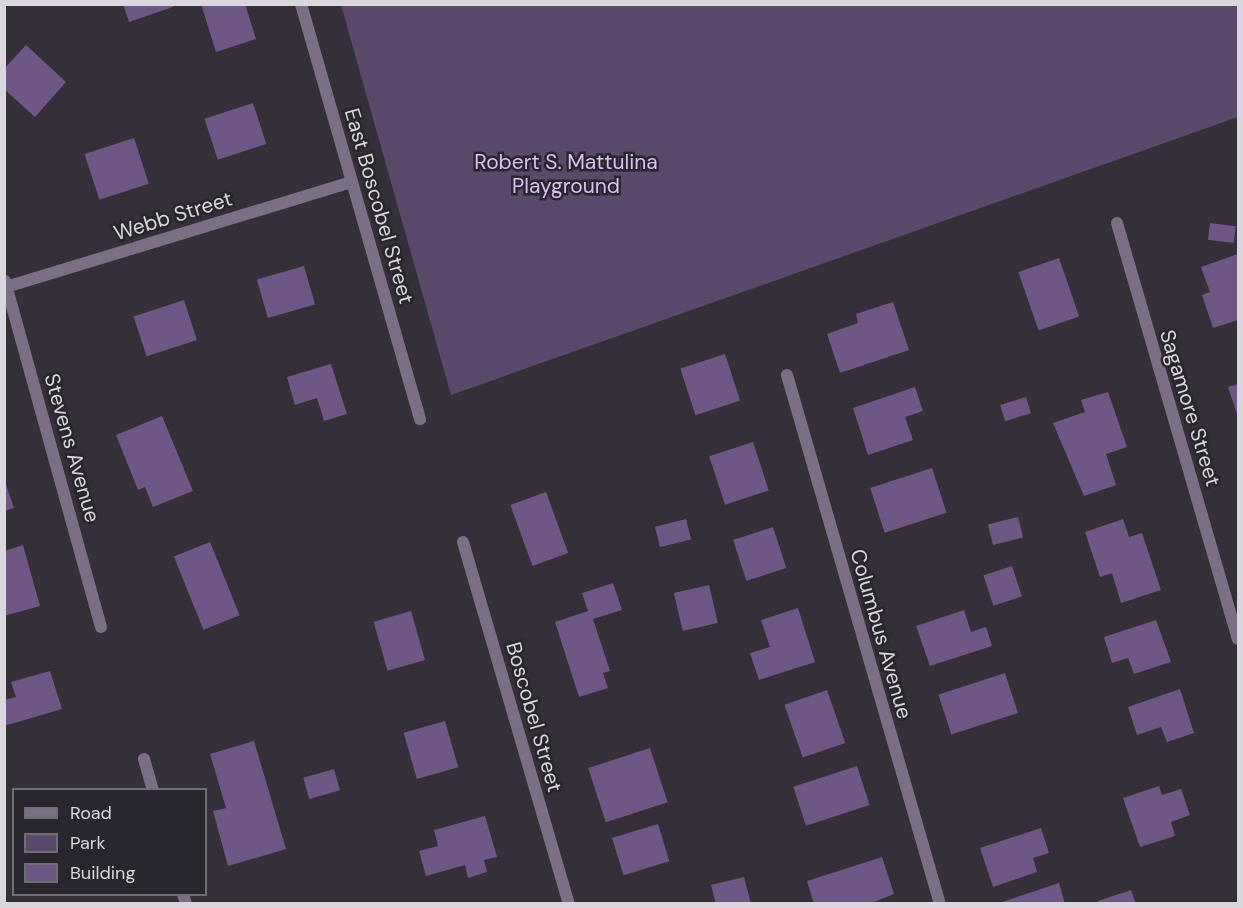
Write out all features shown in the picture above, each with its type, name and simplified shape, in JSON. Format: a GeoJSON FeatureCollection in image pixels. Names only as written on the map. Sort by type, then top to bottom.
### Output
{"type":"FeatureCollection","features":[{"type":"Feature","properties":{"kind":"street","name":"East Boscobel Street"},"geometry":{"type":"LineString","coordinates":[[301,4],[420,419]]}},
{"type":"Feature","properties":{"kind":"street","name":"Webb Street"},"geometry":{"type":"LineString","coordinates":[[5,284],[351,182]]}},
{"type":"Feature","properties":{"kind":"street","name":"Sagamore Street"},"geometry":{"type":"LineString","coordinates":[[1117,223],[1239,639]]}},
{"type":"Feature","properties":{"kind":"street","name":"Stevens Avenue"},"geometry":{"type":"LineString","coordinates":[[5,284],[101,627]]}},
{"type":"Feature","properties":{"kind":"street","name":"Columbus Avenue"},"geometry":{"type":"LineString","coordinates":[[787,375],[940,903]]}},
{"type":"Feature","properties":{"kind":"street","name":"Boscobel Street"},"geometry":{"type":"LineString","coordinates":[[463,542],[568,903]]}},
{"type":"Feature","properties":{"kind":"street"},"geometry":{"type":"LineString","coordinates":[[144,759],[153,788]]}},
{"type":"Feature","properties":{"kind":"green space","name":"Robert S. Mattulina Playground"},"geometry":{"type":"Polygon","coordinates":[[[341,5],[1238,5],[1238,117],[451,395],[341,5]]]}},
{"type":"Feature","properties":{"kind":"building"},"geometry":{"type":"Polygon","coordinates":[[[123,4],[172,4],[173,7],[129,22],[123,4]]]}},
{"type":"Feature","properties":{"kind":"building"},"geometry":{"type":"Polygon","coordinates":[[[201,4],[245,4],[256,39],[216,52],[201,4]]]}},
{"type":"Feature","properties":{"kind":"building"},"geometry":{"type":"Polygon","coordinates":[[[26,45],[66,82],[35,117],[4,89],[4,69],[26,45]]]}},
{"type":"Feature","properties":{"kind":"building"},"geometry":{"type":"Polygon","coordinates":[[[253,103],[266,144],[218,160],[204,119],[253,103]]]}},
{"type":"Feature","properties":{"kind":"building"},"geometry":{"type":"Polygon","coordinates":[[[134,138],[149,184],[99,200],[85,154],[134,138]]]}},
{"type":"Feature","properties":{"kind":"building"},"geometry":{"type":"Polygon","coordinates":[[[1210,223],[1236,226],[1234,243],[1208,240],[1210,223]]]}},
{"type":"Feature","properties":{"kind":"building"},"geometry":{"type":"Polygon","coordinates":[[[1238,254],[1238,320],[1213,328],[1202,295],[1210,292],[1201,267],[1238,254]]]}},
{"type":"Feature","properties":{"kind":"building"},"geometry":{"type":"Polygon","coordinates":[[[1059,258],[1079,317],[1039,331],[1018,272],[1059,258]]]}},
{"type":"Feature","properties":{"kind":"building"},"geometry":{"type":"Polygon","coordinates":[[[304,266],[315,304],[268,318],[257,280],[304,266]]]}},
{"type":"Feature","properties":{"kind":"building"},"geometry":{"type":"Polygon","coordinates":[[[184,300],[197,340],[147,356],[134,316],[184,300]]]}},
{"type":"Feature","properties":{"kind":"building"},"geometry":{"type":"Polygon","coordinates":[[[893,302],[909,350],[840,373],[827,334],[858,323],[856,314],[893,302]]]}},
{"type":"Feature","properties":{"kind":"building"},"geometry":{"type":"Polygon","coordinates":[[[725,354],[740,401],[695,415],[680,369],[725,354]]]}},
{"type":"Feature","properties":{"kind":"building"},"geometry":{"type":"Polygon","coordinates":[[[331,364],[347,414],[324,421],[317,398],[295,405],[287,377],[331,364]]]}},
{"type":"Feature","properties":{"kind":"building"},"geometry":{"type":"Polygon","coordinates":[[[1238,384],[1238,417],[1228,387],[1238,384]]]}},
{"type":"Feature","properties":{"kind":"building"},"geometry":{"type":"Polygon","coordinates":[[[915,387],[923,411],[905,417],[913,440],[868,455],[853,408],[915,387]]]}},
{"type":"Feature","properties":{"kind":"building"},"geometry":{"type":"Polygon","coordinates":[[[1108,392],[1127,447],[1106,454],[1116,485],[1084,496],[1053,423],[1085,412],[1081,400],[1108,392]]]}},
{"type":"Feature","properties":{"kind":"building"},"geometry":{"type":"Polygon","coordinates":[[[1026,397],[1031,413],[1005,421],[1000,405],[1026,397]]]}},
{"type":"Feature","properties":{"kind":"building"},"geometry":{"type":"Polygon","coordinates":[[[162,416],[193,491],[153,507],[145,487],[138,490],[116,435],[162,416]]]}},
{"type":"Feature","properties":{"kind":"building"},"geometry":{"type":"Polygon","coordinates":[[[753,442],[769,491],[725,505],[709,456],[753,442]]]}},
{"type":"Feature","properties":{"kind":"building"},"geometry":{"type":"Polygon","coordinates":[[[932,468],[947,513],[885,533],[870,488],[932,468]]]}},
{"type":"Feature","properties":{"kind":"building"},"geometry":{"type":"Polygon","coordinates":[[[4,479],[14,508],[4,511],[4,479]]]}},
{"type":"Feature","properties":{"kind":"building"},"geometry":{"type":"Polygon","coordinates":[[[546,492],[568,553],[533,566],[510,505],[546,492]]]}},
{"type":"Feature","properties":{"kind":"building"},"geometry":{"type":"Polygon","coordinates":[[[1018,517],[1023,537],[993,545],[988,524],[1018,517]]]}},
{"type":"Feature","properties":{"kind":"building"},"geometry":{"type":"Polygon","coordinates":[[[686,519],[691,539],[660,547],[655,527],[686,519]]]}},
{"type":"Feature","properties":{"kind":"building"},"geometry":{"type":"Polygon","coordinates":[[[1123,519],[1129,537],[1142,533],[1161,590],[1121,603],[1112,573],[1100,577],[1085,532],[1123,519]]]}},
{"type":"Feature","properties":{"kind":"building"},"geometry":{"type":"Polygon","coordinates":[[[773,527],[786,568],[746,581],[733,540],[773,527]]]}},
{"type":"Feature","properties":{"kind":"building"},"geometry":{"type":"Polygon","coordinates":[[[210,542],[240,615],[203,630],[174,557],[210,542]]]}},
{"type":"Feature","properties":{"kind":"building"},"geometry":{"type":"Polygon","coordinates":[[[23,545],[40,606],[4,616],[4,551],[23,545]]]}},
{"type":"Feature","properties":{"kind":"building"},"geometry":{"type":"Polygon","coordinates":[[[1012,566],[1022,596],[993,606],[983,575],[1012,566]]]}},
{"type":"Feature","properties":{"kind":"building"},"geometry":{"type":"Polygon","coordinates":[[[613,583],[622,610],[593,619],[610,671],[603,673],[608,688],[579,697],[555,622],[588,611],[582,593],[613,583]]]}},
{"type":"Feature","properties":{"kind":"building"},"geometry":{"type":"Polygon","coordinates":[[[709,585],[718,623],[683,631],[674,593],[709,585]]]}},
{"type":"Feature","properties":{"kind":"building"},"geometry":{"type":"Polygon","coordinates":[[[798,608],[815,662],[759,680],[750,653],[770,647],[761,620],[798,608]]]}},
{"type":"Feature","properties":{"kind":"building"},"geometry":{"type":"Polygon","coordinates":[[[964,610],[971,632],[986,627],[992,646],[930,666],[916,626],[964,610]]]}},
{"type":"Feature","properties":{"kind":"building"},"geometry":{"type":"Polygon","coordinates":[[[411,611],[425,660],[388,671],[374,622],[411,611]]]}},
{"type":"Feature","properties":{"kind":"building"},"geometry":{"type":"Polygon","coordinates":[[[1156,620],[1171,662],[1134,674],[1128,658],[1112,663],[1104,637],[1156,620]]]}},
{"type":"Feature","properties":{"kind":"building"},"geometry":{"type":"Polygon","coordinates":[[[50,671],[62,709],[4,726],[4,700],[16,697],[11,682],[50,671]]]}},
{"type":"Feature","properties":{"kind":"building"},"geometry":{"type":"Polygon","coordinates":[[[1005,673],[1018,713],[951,735],[938,695],[1005,673]]]}},
{"type":"Feature","properties":{"kind":"building"},"geometry":{"type":"Polygon","coordinates":[[[1180,689],[1194,733],[1167,742],[1161,727],[1137,735],[1128,707],[1180,689]]]}},
{"type":"Feature","properties":{"kind":"building"},"geometry":{"type":"Polygon","coordinates":[[[827,690],[845,743],[803,758],[784,705],[827,690]]]}},
{"type":"Feature","properties":{"kind":"building"},"geometry":{"type":"Polygon","coordinates":[[[445,721],[458,767],[417,779],[404,733],[445,721]]]}},
{"type":"Feature","properties":{"kind":"building"},"geometry":{"type":"Polygon","coordinates":[[[254,741],[286,849],[228,866],[213,811],[226,808],[210,754],[254,741]]]}},
{"type":"Feature","properties":{"kind":"building"},"geometry":{"type":"Polygon","coordinates":[[[650,748],[668,802],[606,822],[588,768],[650,748]]]}},
{"type":"Feature","properties":{"kind":"building"},"geometry":{"type":"Polygon","coordinates":[[[857,766],[870,805],[806,826],[793,787],[857,766]]]}},
{"type":"Feature","properties":{"kind":"building"},"geometry":{"type":"Polygon","coordinates":[[[334,769],[340,790],[309,799],[303,778],[334,769]]]}},
{"type":"Feature","properties":{"kind":"building"},"geometry":{"type":"Polygon","coordinates":[[[1159,786],[1162,795],[1181,789],[1190,815],[1171,822],[1175,836],[1140,847],[1123,798],[1159,786]]]}},
{"type":"Feature","properties":{"kind":"building"},"geometry":{"type":"Polygon","coordinates":[[[485,816],[497,857],[484,860],[487,872],[468,878],[465,865],[426,876],[419,851],[438,846],[434,830],[485,816]]]}},
{"type":"Feature","properties":{"kind":"building"},"geometry":{"type":"Polygon","coordinates":[[[658,824],[669,861],[623,875],[612,838],[658,824]]]}},
{"type":"Feature","properties":{"kind":"building"},"geometry":{"type":"Polygon","coordinates":[[[1041,828],[1049,853],[1033,858],[1037,872],[993,887],[980,848],[1041,828]]]}},
{"type":"Feature","properties":{"kind":"building"},"geometry":{"type":"Polygon","coordinates":[[[882,857],[894,894],[869,904],[814,904],[807,881],[882,857]]]}},
{"type":"Feature","properties":{"kind":"building"},"geometry":{"type":"Polygon","coordinates":[[[744,877],[751,904],[716,904],[711,885],[744,877]]]}},
{"type":"Feature","properties":{"kind":"building"},"geometry":{"type":"Polygon","coordinates":[[[1059,883],[1065,904],[999,904],[999,903],[1059,883]]]}},
{"type":"Feature","properties":{"kind":"building"},"geometry":{"type":"Polygon","coordinates":[[[1131,890],[1136,904],[1099,904],[1098,901],[1131,890]]]}}]}
